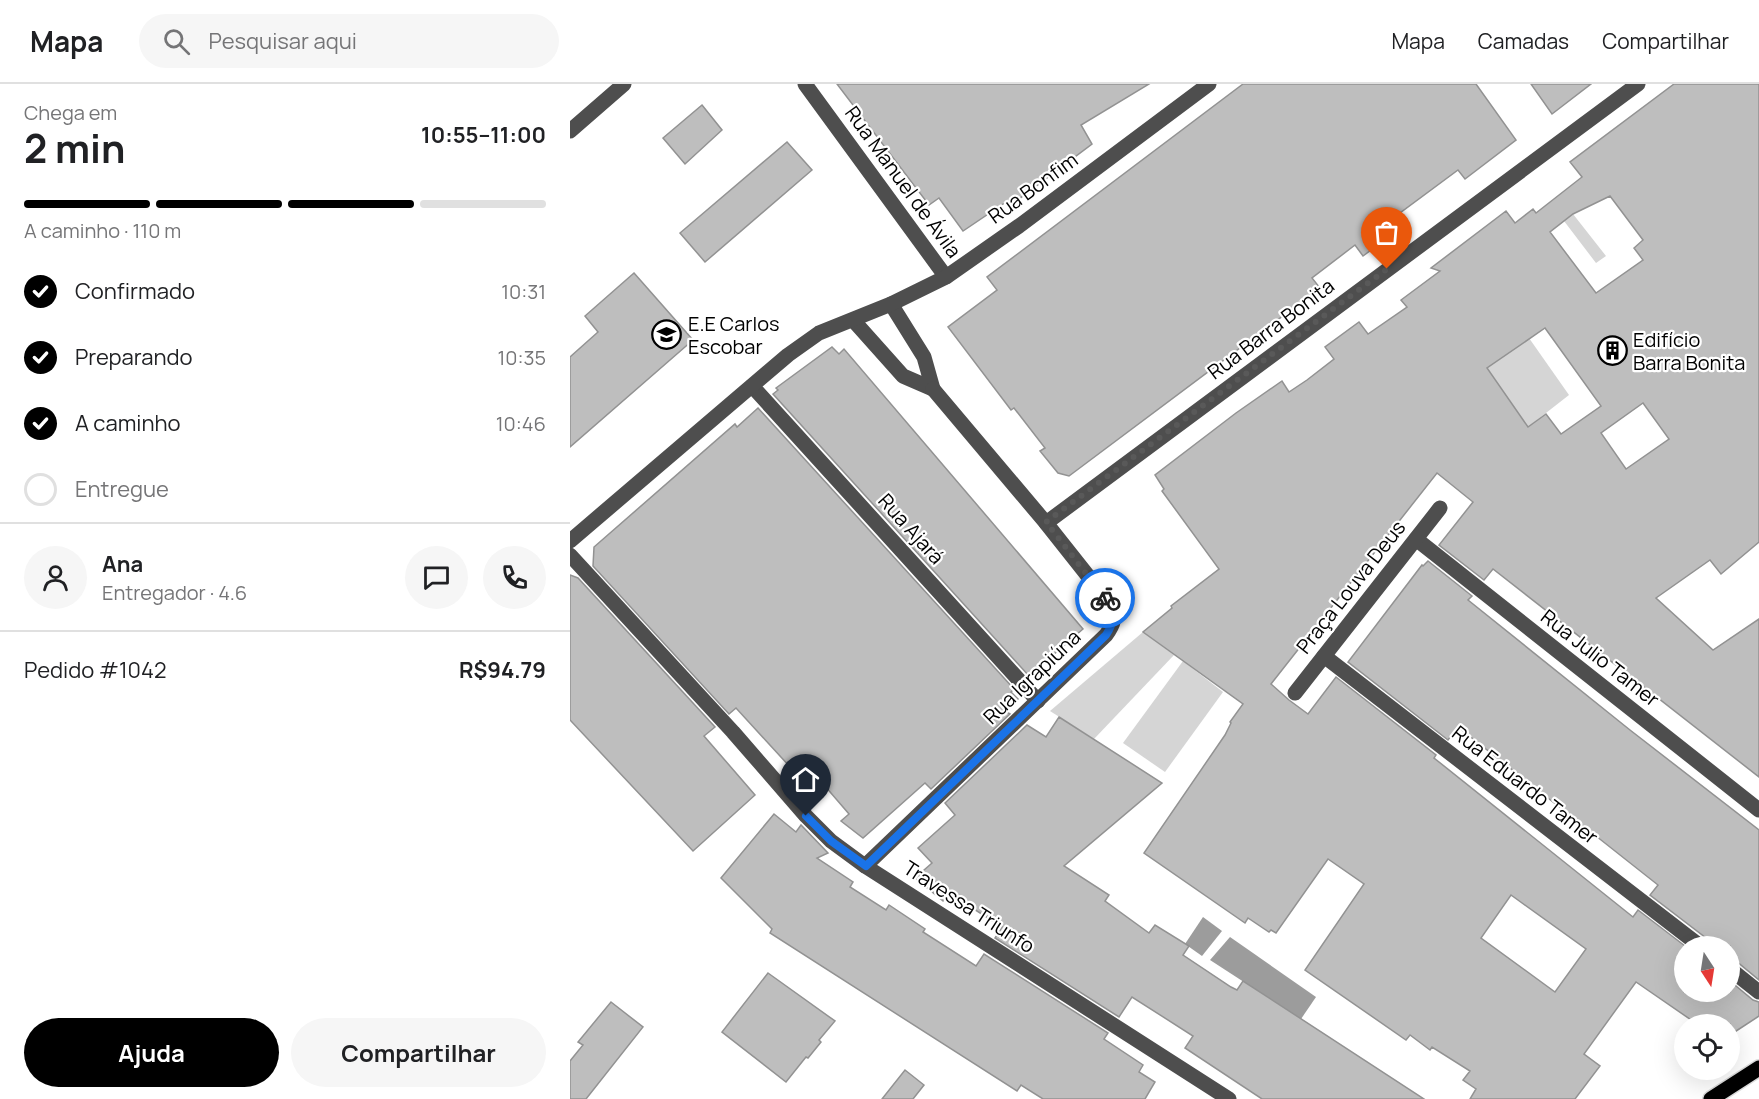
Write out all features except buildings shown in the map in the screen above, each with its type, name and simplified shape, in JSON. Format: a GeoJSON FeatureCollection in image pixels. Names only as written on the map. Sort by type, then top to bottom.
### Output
{"type":"FeatureCollection","features":[{"type":"Feature","properties":{"kind":"main road"},"geometry":{"type":"LineString","coordinates":[[1711,1099],[1759,1068]]}},
{"type":"Feature","properties":{"kind":"street"},"geometry":{"type":"LineString","coordinates":[[570,130],[624,84]]}},
{"type":"Feature","properties":{"kind":"street","name":"Rua Manuel de Ávila"},"geometry":{"type":"LineString","coordinates":[[805,84],[946,277]]}},
{"type":"Feature","properties":{"kind":"street","name":"Rua Bonfim"},"geometry":{"type":"LineString","coordinates":[[570,541],[788,355],[819,333],[891,304],[946,277],[1019,226],[1209,84]]}},
{"type":"Feature","properties":{"kind":"street","name":"Rua Barra Bonita"},"geometry":{"type":"LineString","coordinates":[[1046,522],[1638,84]]}},
{"type":"Feature","properties":{"kind":"street","name":"Rua Igrapiúna"},"geometry":{"type":"LineString","coordinates":[[866,866],[1106,635],[1114,624],[1111,605],[1046,522],[933,389],[924,357],[891,304]]}},
{"type":"Feature","properties":{"kind":"street","name":"Rua Igrapiúna"},"geometry":{"type":"LineString","coordinates":[[853,320],[903,376],[933,389]]}},
{"type":"Feature","properties":{"kind":"street","name":"Rua Ajará"},"geometry":{"type":"LineString","coordinates":[[752,386],[1038,701]]}},
{"type":"Feature","properties":{"kind":"street","name":"Praça Louva Deus"},"geometry":{"type":"LineString","coordinates":[[1295,693],[1440,508]]}},
{"type":"Feature","properties":{"kind":"street","name":"Rua Julio Tamer"},"geometry":{"type":"LineString","coordinates":[[1416,539],[1759,810]]}},
{"type":"Feature","properties":{"kind":"street","name":"Travessa Triunfo"},"geometry":{"type":"LineString","coordinates":[[570,555],[734,732],[806,816],[831,841],[866,866],[1229,1099]]}},
{"type":"Feature","properties":{"kind":"street","name":"Rua Eduardo Tamer"},"geometry":{"type":"LineString","coordinates":[[1324,656],[1687,936]]}},
{"type":"Feature","properties":{"kind":"street"},"geometry":{"type":"LineString","coordinates":[[1740,977],[1759,992]]}},
{"type":"Feature","properties":{"kind":"shaded area"},"geometry":{"type":"Polygon","coordinates":[[[1557,209],[1565,220],[1573,214],[1606,256],[1596,263],[1564,221],[1558,226],[1557,209]]]}},
{"type":"Feature","properties":{"kind":"shaded area"},"geometry":{"type":"Polygon","coordinates":[[[1529,338],[1569,395],[1528,427],[1487,368],[1529,338]]]}},
{"type":"Feature","properties":{"kind":"shaded area"},"geometry":{"type":"Polygon","coordinates":[[[1143,632],[1174,655],[1094,739],[1050,711],[1143,632]]]}},
{"type":"Feature","properties":{"kind":"shaded area"},"geometry":{"type":"Polygon","coordinates":[[[1183,661],[1223,692],[1165,772],[1123,743],[1183,661]]]}},
{"type":"Feature","properties":{"kind":"shaded area"},"geometry":{"type":"Polygon","coordinates":[[[1203,917],[1222,931],[1202,956],[1185,944],[1203,917]]]}},
{"type":"Feature","properties":{"kind":"shaded area"},"geometry":{"type":"Polygon","coordinates":[[[1230,937],[1316,997],[1301,1019],[1210,960],[1230,937]]]}},
{"type":"Feature","properties":{"kind":"way so far"},"geometry":{"type":"LineString","coordinates":[[1105,598],[1046,522],[1387,269]]}},
{"type":"Feature","properties":{"kind":"place","name":"E.E Carlos Escobar"},"geometry":{"type":"Point","coordinates":[667,335]}},
{"type":"Feature","properties":{"kind":"place","name":"Edifício Barra Bonita"},"geometry":{"type":"Point","coordinates":[1612,351]}},
{"type":"Feature","properties":{"kind":"route"},"geometry":{"type":"LineString","coordinates":[[806,816],[831,841],[866,866],[1106,635],[1114,624],[1114,614],[1105,598]]}}]}
